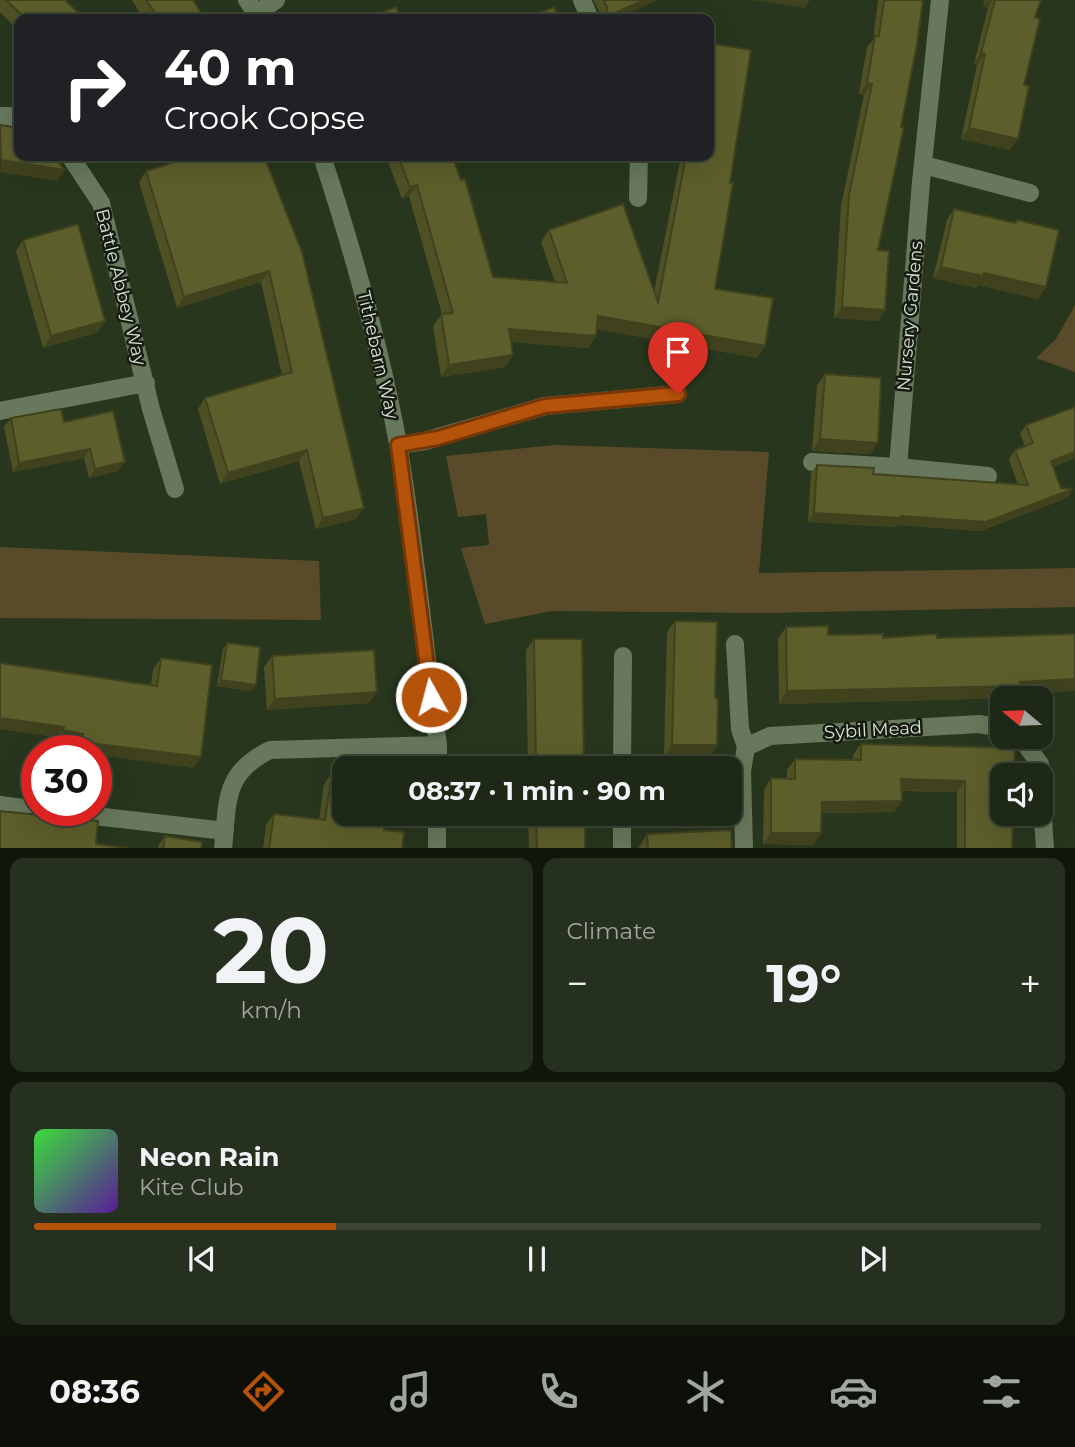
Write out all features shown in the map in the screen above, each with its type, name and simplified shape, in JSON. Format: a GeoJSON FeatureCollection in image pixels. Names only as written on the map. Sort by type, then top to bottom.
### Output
{"type":"FeatureCollection","features":[{"type":"Feature","properties":{"kind":"street"},"geometry":{"type":"LineString","coordinates":[[255,11],[276,0]]}},
{"type":"Feature","properties":{"kind":"street","name":"Nursery Gardens"},"geometry":{"type":"LineString","coordinates":[[898,467],[940,0]]}},
{"type":"Feature","properties":{"kind":"street","name":"Battle Abbey Way"},"geometry":{"type":"LineString","coordinates":[[73,161],[101,204],[176,489]]}},
{"type":"Feature","properties":{"kind":"street","name":"Tithebarn Way"},"geometry":{"type":"LineString","coordinates":[[324,161],[357,264],[398,445],[438,756]]}},
{"type":"Feature","properties":{"kind":"street"},"geometry":{"type":"LineString","coordinates":[[638,198],[639,161]]}},
{"type":"Feature","properties":{"kind":"street"},"geometry":{"type":"LineString","coordinates":[[924,165],[1030,193]]}},
{"type":"Feature","properties":{"kind":"street","name":"Battle Abbey Way"},"geometry":{"type":"LineString","coordinates":[[0,411],[146,383]]}},
{"type":"Feature","properties":{"kind":"street"},"geometry":{"type":"LineString","coordinates":[[398,445],[438,438],[545,406],[678,394]]}},
{"type":"Feature","properties":{"kind":"street"},"geometry":{"type":"LineString","coordinates":[[813,462],[988,476]]}},
{"type":"Feature","properties":{"kind":"street"},"geometry":{"type":"LineString","coordinates":[[735,644],[740,729],[746,747],[743,771],[744,848]]}},
{"type":"Feature","properties":{"kind":"street"},"geometry":{"type":"LineString","coordinates":[[622,656],[622,756]]}},
{"type":"Feature","properties":{"kind":"street","name":"Sybil Mead"},"geometry":{"type":"LineString","coordinates":[[746,747],[770,736],[979,724],[990,726]]}},
{"type":"Feature","properties":{"kind":"street"},"geometry":{"type":"LineString","coordinates":[[112,821],[224,840],[228,794],[239,771],[254,758],[270,750],[438,745]]}},
{"type":"Feature","properties":{"kind":"street"},"geometry":{"type":"LineString","coordinates":[[0,805],[21,808]]}},
{"type":"Feature","properties":{"kind":"street"},"geometry":{"type":"LineString","coordinates":[[437,848],[438,826]]}},
{"type":"Feature","properties":{"kind":"street"},"geometry":{"type":"LineString","coordinates":[[622,826],[622,848]]}},
{"type":"Feature","properties":{"kind":"street"},"geometry":{"type":"LineString","coordinates":[[1044,826],[1045,848]]}},
{"type":"Feature","properties":{"kind":"shaded area"},"geometry":{"type":"Polygon","coordinates":[[[1075,305],[1075,372],[1036,358],[1056,339],[1075,305]]]}},
{"type":"Feature","properties":{"kind":"shaded area"},"geometry":{"type":"Polygon","coordinates":[[[555,445],[769,452],[759,573],[1075,568],[1075,607],[765,613],[552,611],[485,624],[461,548],[489,545],[486,514],[458,517],[446,456],[555,445]]]}},
{"type":"Feature","properties":{"kind":"shaded area"},"geometry":{"type":"Polygon","coordinates":[[[0,547],[319,561],[321,620],[0,618],[0,547]]]}},
{"type":"Feature","properties":{"kind":"building"},"geometry":{"type":"Polygon","coordinates":[[[6,0],[65,0],[80,14],[21,14],[6,0]]]}},
{"type":"Feature","properties":{"kind":"building"},"geometry":{"type":"Polygon","coordinates":[[[146,0],[193,0],[202,14],[156,14],[146,0]]]}},
{"type":"Feature","properties":{"kind":"building"},"geometry":{"type":"Polygon","coordinates":[[[603,0],[644,0],[613,14],[606,14],[607,7],[603,0]]]}},
{"type":"Feature","properties":{"kind":"building"},"geometry":{"type":"Polygon","coordinates":[[[884,0],[923,0],[901,127],[904,127],[878,250],[889,251],[885,310],[842,307],[849,195],[872,84],[867,83],[875,36],[879,36],[884,0]]]}},
{"type":"Feature","properties":{"kind":"building"},"geometry":{"type":"Polygon","coordinates":[[[995,0],[1041,0],[1035,17],[1040,19],[1024,85],[1029,86],[1018,139],[969,128],[985,54],[981,53],[995,0]]]}},
{"type":"Feature","properties":{"kind":"building"},"geometry":{"type":"Polygon","coordinates":[[[396,7],[399,14],[378,14],[396,7]]]}},
{"type":"Feature","properties":{"kind":"building"},"geometry":{"type":"Polygon","coordinates":[[[554,7],[558,14],[538,14],[554,7]]]}},
{"type":"Feature","properties":{"kind":"building"},"geometry":{"type":"Polygon","coordinates":[[[714,44],[751,50],[715,289],[773,298],[765,346],[598,316],[596,336],[509,329],[513,355],[449,365],[441,314],[453,313],[417,185],[410,187],[400,161],[454,161],[461,180],[465,179],[493,277],[567,283],[549,230],[623,204],[658,302],[685,161],[714,161],[714,44]]]}},
{"type":"Feature","properties":{"kind":"building"},"geometry":{"type":"Polygon","coordinates":[[[0,125],[14,127],[14,161],[57,161],[65,170],[1,160],[0,125]]]}},
{"type":"Feature","properties":{"kind":"building"},"geometry":{"type":"Polygon","coordinates":[[[179,161],[266,161],[302,252],[364,508],[323,518],[307,450],[228,473],[205,398],[292,372],[269,271],[184,297],[146,171],[179,161]]]}},
{"type":"Feature","properties":{"kind":"building"},"geometry":{"type":"Polygon","coordinates":[[[954,209],[1059,230],[1046,287],[984,273],[983,276],[941,267],[954,209]]]}},
{"type":"Feature","properties":{"kind":"building"},"geometry":{"type":"Polygon","coordinates":[[[78,224],[105,321],[51,336],[23,240],[78,224]]]}},
{"type":"Feature","properties":{"kind":"building"},"geometry":{"type":"Polygon","coordinates":[[[825,374],[881,378],[878,443],[820,439],[825,374]]]}},
{"type":"Feature","properties":{"kind":"building"},"geometry":{"type":"Polygon","coordinates":[[[1075,407],[1075,452],[1051,461],[1061,488],[1073,489],[986,522],[814,513],[817,465],[874,468],[873,474],[1028,485],[1015,450],[1033,443],[1026,425],[1075,407]]]}},
{"type":"Feature","properties":{"kind":"building"},"geometry":{"type":"Polygon","coordinates":[[[61,409],[64,422],[113,411],[125,462],[95,469],[90,449],[19,463],[11,418],[61,409]]]}},
{"type":"Feature","properties":{"kind":"building"},"geometry":{"type":"Polygon","coordinates":[[[675,621],[717,622],[717,745],[672,745],[675,621]]]}},
{"type":"Feature","properties":{"kind":"building"},"geometry":{"type":"Polygon","coordinates":[[[828,626],[828,635],[883,634],[883,638],[937,634],[937,638],[1075,634],[1075,679],[1020,682],[1020,686],[787,691],[786,627],[828,626]]]}},
{"type":"Feature","properties":{"kind":"building"},"geometry":{"type":"Polygon","coordinates":[[[534,639],[582,639],[584,756],[536,756],[534,639]]]}},
{"type":"Feature","properties":{"kind":"building"},"geometry":{"type":"Polygon","coordinates":[[[227,643],[260,647],[256,685],[221,680],[227,643]]]}},
{"type":"Feature","properties":{"kind":"building"},"geometry":{"type":"Polygon","coordinates":[[[374,650],[377,692],[275,699],[272,656],[374,650]]]}},
{"type":"Feature","properties":{"kind":"building"},"geometry":{"type":"Polygon","coordinates":[[[161,658],[212,665],[201,757],[112,746],[112,735],[83,735],[63,730],[64,727],[0,718],[0,663],[157,686],[161,658]]]}},
{"type":"Feature","properties":{"kind":"building"},"geometry":{"type":"Polygon","coordinates":[[[861,744],[1015,749],[1014,763],[990,763],[990,826],[1013,826],[1012,848],[965,848],[965,781],[901,779],[902,801],[822,802],[821,833],[771,833],[771,778],[795,779],[795,759],[861,760],[861,744]]]}},
{"type":"Feature","properties":{"kind":"building"},"geometry":{"type":"Polygon","coordinates":[[[332,773],[332,826],[384,826],[384,830],[404,832],[402,848],[269,848],[274,814],[325,820],[332,773]]]}},
{"type":"Feature","properties":{"kind":"building"},"geometry":{"type":"Polygon","coordinates":[[[0,811],[21,813],[21,826],[98,826],[96,844],[126,848],[0,848],[0,811]]]}},
{"type":"Feature","properties":{"kind":"building"},"geometry":{"type":"Polygon","coordinates":[[[536,826],[585,826],[585,848],[537,848],[536,826]]]}},
{"type":"Feature","properties":{"kind":"building"},"geometry":{"type":"Polygon","coordinates":[[[731,830],[732,848],[648,848],[647,834],[731,830]]]}},
{"type":"Feature","properties":{"kind":"building"},"geometry":{"type":"Polygon","coordinates":[[[165,836],[202,842],[201,848],[163,848],[165,836]]]}},
{"type":"Feature","properties":{"kind":"route"},"geometry":{"type":"LineString","coordinates":[[431,697],[398,445],[438,438],[545,406],[678,394]]}}]}
